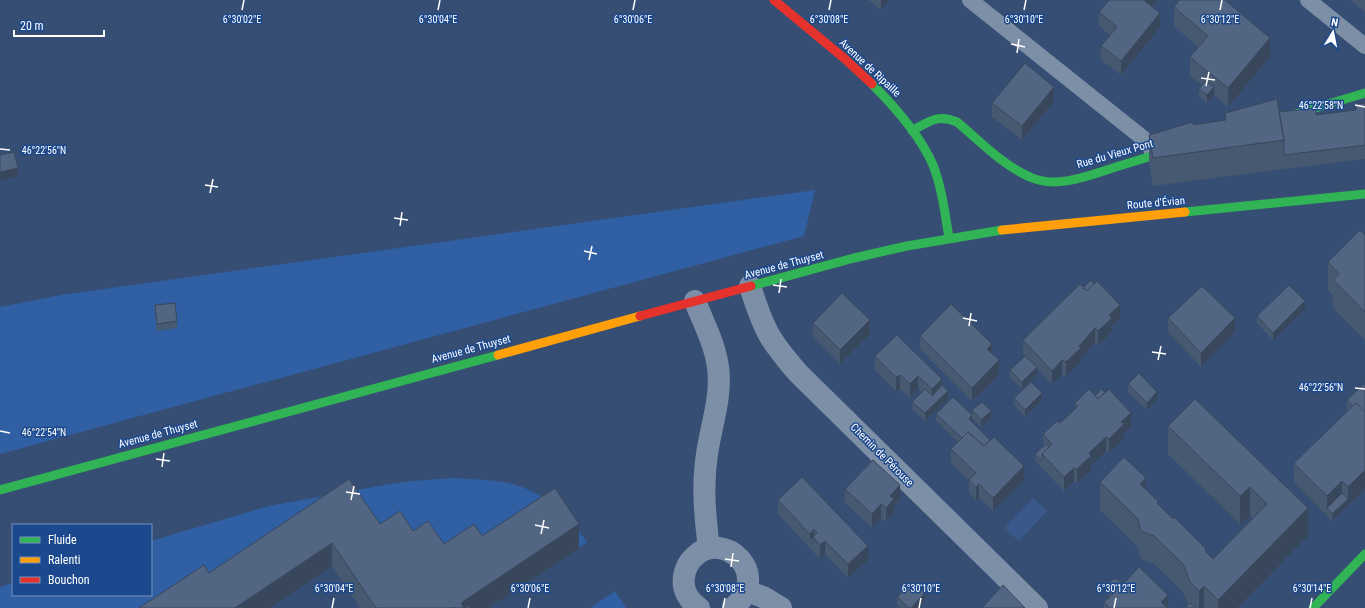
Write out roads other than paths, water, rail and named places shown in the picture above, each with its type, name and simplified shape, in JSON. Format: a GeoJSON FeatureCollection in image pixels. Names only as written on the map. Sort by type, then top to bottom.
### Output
{"type":"FeatureCollection","features":[{"type":"Feature","properties":{"kind":"street","name":"Avenue de Ripaille"},"geometry":{"type":"LineString","coordinates":[[774,0],[871,82],[893,105],[912,130],[932,165],[938,181],[949,238]]}},
{"type":"Feature","properties":{"kind":"street"},"geometry":{"type":"LineString","coordinates":[[1273,120],[1365,93]]}},
{"type":"Feature","properties":{"kind":"street","name":"Rue du Vieux Pont"},"geometry":{"type":"LineString","coordinates":[[912,130],[934,118],[950,118],[958,122],[1012,167],[1025,175],[1040,181],[1056,182],[1072,180],[1184,147]]}},
{"type":"Feature","properties":{"kind":"street","name":"Route d'Évian"},"geometry":{"type":"LineString","coordinates":[[949,238],[1032,226],[1365,194]]}},
{"type":"Feature","properties":{"kind":"street","name":"Avenue de Thuyset"},"geometry":{"type":"LineString","coordinates":[[0,490],[854,258],[949,238]]}},
{"type":"Feature","properties":{"kind":"street","name":"Chemin de Pérouse"},"geometry":{"type":"LineString","coordinates":[[750,286],[757,310],[768,333],[782,354],[798,373],[1037,608]]}},
{"type":"Feature","properties":{"kind":"street"},"geometry":{"type":"LineString","coordinates":[[694,301],[714,350],[718,367],[719,385],[704,474],[705,512],[709,548]]}},
{"type":"Feature","properties":{"kind":"street"},"geometry":{"type":"LineString","coordinates":[[691,606],[685,592],[683,581],[685,570],[690,560],[698,552],[709,548],[720,548],[731,552],[740,558],[746,568],[748,579],[747,590],[741,600],[733,608]]}},
{"type":"Feature","properties":{"kind":"street"},"geometry":{"type":"LineString","coordinates":[[1313,608],[1365,554]]}},
{"type":"Feature","properties":{"kind":"street"},"geometry":{"type":"LineString","coordinates":[[747,590],[763,597],[781,608]]}},
{"type":"Feature","properties":{"kind":"lane"},"geometry":{"type":"LineString","coordinates":[[970,0],[1144,139],[1154,155]]}},
{"type":"Feature","properties":{"kind":"lane"},"geometry":{"type":"LineString","coordinates":[[1308,0],[1365,46]]}}]}
